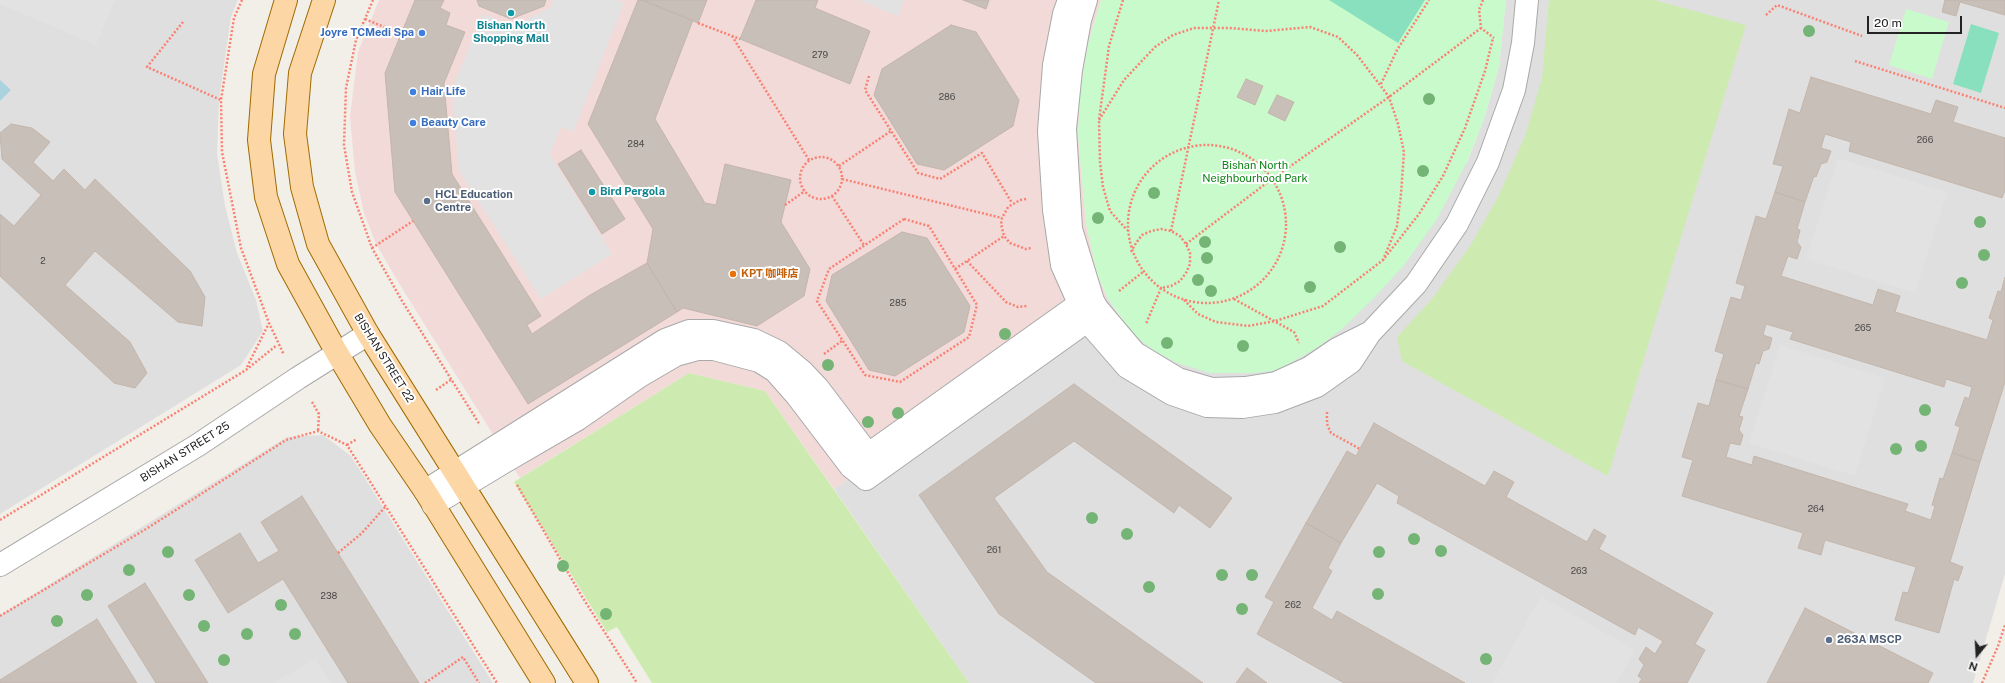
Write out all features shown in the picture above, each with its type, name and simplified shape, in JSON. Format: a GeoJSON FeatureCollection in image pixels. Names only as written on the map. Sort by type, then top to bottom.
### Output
{"type":"FeatureCollection","features":[{"type":"Feature","properties":{"kind":"main road"},"geometry":{"type":"LineString","coordinates":[[286,0],[264,74],[260,140],[266,198],[288,264],[337,353],[380,425],[429,498],[544,683]]}},
{"type":"Feature","properties":{"kind":"main road","name":"BISHAN STREET 22"},"geometry":{"type":"LineString","coordinates":[[324,0],[300,73],[295,134],[302,187],[318,244],[368,334],[587,683]]}},
{"type":"Feature","properties":{"kind":"street"},"geometry":{"type":"LineString","coordinates":[[1069,0],[1064,14],[1054,65],[1049,131],[1055,220],[1062,265],[1127,367],[1172,394],[1207,406],[1242,407],[1275,402],[1317,386],[1344,356],[1370,333],[1416,284],[1457,224],[1488,162],[1514,90],[1523,43],[1526,0]]}},
{"type":"Feature","properties":{"kind":"street"},"geometry":{"type":"LineString","coordinates":[[1086,0],[1080,20],[1071,70],[1065,129],[1071,229],[1089,309],[1135,353],[1178,379],[1212,389],[1245,388],[1276,383],[1309,368],[1344,356]]}},
{"type":"Feature","properties":{"kind":"street"},"geometry":{"type":"LineString","coordinates":[[858,473],[923,438],[1089,309]]}},
{"type":"Feature","properties":{"kind":"street"},"geometry":{"type":"LineString","coordinates":[[858,473],[868,454],[1009,356],[1089,309]]}},
{"type":"Feature","properties":{"kind":"street"},"geometry":{"type":"LineString","coordinates":[[429,498],[499,455],[665,340],[689,331],[712,331],[754,340],[779,352],[803,372],[818,388],[868,454]]}},
{"type":"Feature","properties":{"kind":"street","name":"BISHAN STREET 25"},"geometry":{"type":"LineString","coordinates":[[0,565],[198,445],[368,334]]}},
{"type":"Feature","properties":{"kind":"street"},"geometry":{"type":"LineString","coordinates":[[499,455],[578,419],[640,376],[676,355],[698,349],[714,349],[759,361],[775,370],[858,473]]}},
{"type":"Feature","properties":{"kind":"path"},"geometry":{"type":"LineString","coordinates":[[373,0],[356,40],[346,88],[344,145],[352,192],[372,248],[402,301],[499,455],[581,595],[637,683]]}},
{"type":"Feature","properties":{"kind":"path"},"geometry":{"type":"LineString","coordinates":[[1123,0],[1110,46],[1099,120],[1100,162],[1103,187],[1110,211],[1127,230]]}},
{"type":"Feature","properties":{"kind":"path"},"geometry":{"type":"LineString","coordinates":[[1171,231],[1218,0]]}},
{"type":"Feature","properties":{"kind":"path"},"geometry":{"type":"LineString","coordinates":[[1380,85],[1397,50],[1429,0]]}},
{"type":"Feature","properties":{"kind":"path"},"geometry":{"type":"LineString","coordinates":[[1483,0],[1478,10],[1481,28],[1493,38],[1523,43]]}},
{"type":"Feature","properties":{"kind":"path"},"geometry":{"type":"LineString","coordinates":[[1766,15],[1777,5],[1862,36]]}},
{"type":"Feature","properties":{"kind":"path"},"geometry":{"type":"LineString","coordinates":[[365,19],[401,34]]}},
{"type":"Feature","properties":{"kind":"path"},"geometry":{"type":"LineString","coordinates":[[182,22],[147,68],[221,100]]}},
{"type":"Feature","properties":{"kind":"path"},"geometry":{"type":"LineString","coordinates":[[698,23],[740,39]]}},
{"type":"Feature","properties":{"kind":"path"},"geometry":{"type":"LineString","coordinates":[[1099,120],[1124,80],[1155,47],[1173,36],[1194,28],[1266,31],[1310,27],[1338,37],[1357,54],[1389,97],[1398,124],[1404,152],[1397,226],[1383,260]]}},
{"type":"Feature","properties":{"kind":"path"},"geometry":{"type":"LineString","coordinates":[[1186,244],[1272,179],[1389,97],[1481,28]]}},
{"type":"Feature","properties":{"kind":"path"},"geometry":{"type":"LineString","coordinates":[[732,36],[809,160]]}},
{"type":"Feature","properties":{"kind":"path"},"geometry":{"type":"LineString","coordinates":[[1184,300],[1210,304],[1234,299],[1257,286],[1278,260],[1284,244],[1286,227],[1285,210],[1272,179],[1260,166],[1245,155],[1228,148],[1210,145],[1188,147],[1167,155],[1149,169],[1136,187],[1128,208],[1127,230],[1132,252],[1143,272],[1161,288],[1184,300],[1198,314],[1216,322],[1248,326],[1276,321],[1323,306],[1383,260],[1419,214],[1443,176],[1485,71],[1493,38]]}},
{"type":"Feature","properties":{"kind":"path"},"geometry":{"type":"LineString","coordinates":[[1855,61],[2005,108]]}},
{"type":"Feature","properties":{"kind":"path"},"geometry":{"type":"LineString","coordinates":[[869,76],[865,90],[918,173],[940,179],[982,154],[1012,203]]}},
{"type":"Feature","properties":{"kind":"path"},"geometry":{"type":"LineString","coordinates":[[839,166],[891,131]]}},
{"type":"Feature","properties":{"kind":"path"},"geometry":{"type":"LineString","coordinates":[[822,156],[829,158],[839,166],[842,179],[837,192],[832,196],[818,198],[811,196],[805,191],[800,178],[800,171],[809,160],[822,156]]}},
{"type":"Feature","properties":{"kind":"path"},"geometry":{"type":"LineString","coordinates":[[842,179],[1002,218]]}},
{"type":"Feature","properties":{"kind":"path"},"geometry":{"type":"LineString","coordinates":[[785,205],[805,191]]}},
{"type":"Feature","properties":{"kind":"path"},"geometry":{"type":"LineString","coordinates":[[832,196],[864,245]]}},
{"type":"Feature","properties":{"kind":"path"},"geometry":{"type":"LineString","coordinates":[[1029,199],[1055,220],[1044,244],[1026,249],[1010,243],[1004,236],[1001,224],[1002,218],[1012,203],[1029,199]]}},
{"type":"Feature","properties":{"kind":"path"},"geometry":{"type":"LineString","coordinates":[[904,219],[929,226],[955,269],[977,305],[969,337],[900,382],[865,375],[817,301],[829,269],[904,219]]}},
{"type":"Feature","properties":{"kind":"path"},"geometry":{"type":"LineString","coordinates":[[372,248],[413,220]]}},
{"type":"Feature","properties":{"kind":"path"},"geometry":{"type":"LineString","coordinates":[[1132,252],[1142,235],[1161,229],[1171,231],[1180,236],[1190,253],[1190,264],[1186,273],[1175,283],[1161,288],[1135,353]]}},
{"type":"Feature","properties":{"kind":"path"},"geometry":{"type":"LineString","coordinates":[[955,269],[1004,236]]}},
{"type":"Feature","properties":{"kind":"path"},"geometry":{"type":"LineString","coordinates":[[967,260],[1006,302],[1018,307],[1033,306]]}},
{"type":"Feature","properties":{"kind":"path"},"geometry":{"type":"LineString","coordinates":[[246,370],[269,324]]}},
{"type":"Feature","properties":{"kind":"path"},"geometry":{"type":"LineString","coordinates":[[0,520],[246,370],[277,344]]}},
{"type":"Feature","properties":{"kind":"path"},"geometry":{"type":"LineString","coordinates":[[0,616],[146,529],[286,440],[318,431],[347,445],[497,683]]}},
{"type":"Feature","properties":{"kind":"path"},"geometry":{"type":"LineString","coordinates":[[338,553],[362,533],[386,506]]}},
{"type":"Feature","properties":{"kind":"path"},"geometry":{"type":"LineString","coordinates":[[1982,683],[1998,646],[2005,625]]}},
{"type":"Feature","properties":{"kind":"path"},"geometry":{"type":"LineString","coordinates":[[425,683],[463,657],[479,683]]}},
{"type":"Feature","properties":{"kind":"shaded area"},"geometry":{"type":"Polygon","coordinates":[[[0,0],[238,0],[231,17],[219,100],[217,153],[225,206],[237,253],[256,300],[263,331],[241,365],[0,514],[0,0]]]}},
{"type":"Feature","properties":{"kind":"shaded area"},"geometry":{"type":"Polygon","coordinates":[[[0,0],[115,0],[96,45],[0,4],[0,0]]]}},
{"type":"Feature","properties":{"kind":"shaded area"},"geometry":{"type":"Polygon","coordinates":[[[379,0],[1101,0],[1088,44],[1080,93],[1078,135],[1086,224],[1097,273],[1107,297],[834,489],[765,391],[689,373],[520,478],[397,280],[376,244],[364,213],[355,172],[350,117],[358,52],[379,0]]]}},
{"type":"Feature","properties":{"kind":"shaded area"},"geometry":{"type":"Polygon","coordinates":[[[553,0],[616,0],[624,3],[573,132],[561,127],[550,155],[612,254],[541,299],[459,171],[452,89],[483,14],[513,26],[551,7],[553,0]]]}},
{"type":"Feature","properties":{"kind":"shaded area"},"geometry":{"type":"Polygon","coordinates":[[[859,0],[904,0],[898,16],[859,0]]]}},
{"type":"Feature","properties":{"kind":"shaded area"},"geometry":{"type":"Polygon","coordinates":[[[1506,0],[2005,0],[2005,574],[1973,683],[969,683],[834,489],[1107,297],[1122,320],[1467,163],[1485,116],[1499,67],[1506,0]]]}},
{"type":"Feature","properties":{"kind":"shaded area"},"geometry":{"type":"Polygon","coordinates":[[[1838,158],[1947,192],[1915,293],[1806,259],[1838,158]]]}},
{"type":"Feature","properties":{"kind":"shaded area"},"geometry":{"type":"Polygon","coordinates":[[[1780,345],[1885,378],[1855,476],[1749,443],[1780,345]]]}},
{"type":"Feature","properties":{"kind":"shaded area"},"geometry":{"type":"Polygon","coordinates":[[[323,435],[351,456],[493,683],[0,683],[0,615],[287,437],[323,435]]]}},
{"type":"Feature","properties":{"kind":"shaded area"},"geometry":{"type":"Polygon","coordinates":[[[1541,596],[1635,650],[1616,683],[1492,683],[1541,596]]]}},
{"type":"Feature","properties":{"kind":"shaded area"},"geometry":{"type":"Polygon","coordinates":[[[315,658],[331,683],[274,683],[315,658]]]}},
{"type":"Feature","properties":{"kind":"green space","name":"Bishan North Neighbourhood Park"},"geometry":{"type":"Polygon","coordinates":[[[1101,0],[1506,0],[1499,67],[1485,116],[1467,162],[1437,219],[1405,264],[1374,298],[1342,329],[1318,347],[1278,370],[1255,373],[1210,373],[1177,363],[1153,350],[1133,334],[1107,297],[1097,273],[1086,224],[1078,135],[1080,93],[1088,44],[1101,0]]]}},
{"type":"Feature","properties":{"kind":"green space"},"geometry":{"type":"Polygon","coordinates":[[[1329,0],[1425,0],[1398,43],[1329,0]]]}},
{"type":"Feature","properties":{"kind":"green space"},"geometry":{"type":"Polygon","coordinates":[[[1549,0],[1654,0],[1746,25],[1608,476],[1402,361],[1397,337],[1432,299],[1470,246],[1498,197],[1525,136],[1542,78],[1549,0]]]}},
{"type":"Feature","properties":{"kind":"green space"},"geometry":{"type":"Polygon","coordinates":[[[1906,9],[1949,22],[1932,79],[1889,65],[1906,9]]]}},
{"type":"Feature","properties":{"kind":"green space"},"geometry":{"type":"Polygon","coordinates":[[[1971,24],[1999,33],[1981,93],[1953,84],[1971,24]]]}},
{"type":"Feature","properties":{"kind":"green space"},"geometry":{"type":"Polygon","coordinates":[[[689,373],[765,391],[969,683],[652,683],[617,627],[607,632],[514,482],[689,373]]]}},
{"type":"Feature","properties":{"kind":"water"},"geometry":{"type":"Polygon","coordinates":[[[0,80],[11,90],[0,101],[0,80]]]}},
{"type":"Feature","properties":{"kind":"building"},"geometry":{"type":"Polygon","coordinates":[[[415,0],[444,0],[440,8],[450,13],[446,25],[465,32],[444,83],[452,174],[541,316],[527,325],[532,334],[590,295],[647,263],[677,312],[528,404],[395,192],[385,73],[415,0]]]}},
{"type":"Feature","properties":{"kind":"building","name":"Bishan North Shopping Mall"},"geometry":{"type":"Polygon","coordinates":[[[477,0],[546,0],[544,6],[511,19],[479,6],[477,0]]]}},
{"type":"Feature","properties":{"kind":"building"},"geometry":{"type":"Polygon","coordinates":[[[638,0],[642,0],[693,20],[655,119],[705,203],[716,205],[725,164],[791,180],[781,222],[810,269],[804,296],[757,326],[683,308],[677,312],[647,263],[653,229],[588,124],[638,0]]]}},
{"type":"Feature","properties":{"kind":"building"},"geometry":{"type":"Polygon","coordinates":[[[642,0],[707,0],[698,23],[642,0]]]}},
{"type":"Feature","properties":{"kind":"building"},"geometry":{"type":"Polygon","coordinates":[[[756,0],[818,0],[815,8],[870,31],[850,84],[740,39],[756,0]]]}},
{"type":"Feature","properties":{"kind":"building"},"geometry":{"type":"Polygon","coordinates":[[[963,0],[989,0],[986,9],[963,0]]]}},
{"type":"Feature","properties":{"kind":"building"},"geometry":{"type":"Polygon","coordinates":[[[1945,0],[2005,0],[2005,15],[1960,2],[1956,16],[1942,12],[1945,0]]]}},
{"type":"Feature","properties":{"kind":"building"},"geometry":{"type":"Polygon","coordinates":[[[951,25],[976,32],[1019,100],[1013,126],[944,170],[917,164],[874,95],[882,69],[951,25]]]}},
{"type":"Feature","properties":{"kind":"building"},"geometry":{"type":"Polygon","coordinates":[[[1811,77],[1931,114],[1936,100],[1958,107],[1953,122],[2005,138],[2005,190],[2002,198],[1849,151],[1851,142],[1825,134],[1821,148],[1831,151],[1827,162],[1821,164],[1816,177],[1814,176],[1805,202],[1775,192],[1783,166],[1773,164],[1789,109],[1800,113],[1811,77]]]}},
{"type":"Feature","properties":{"kind":"building"},"geometry":{"type":"Polygon","coordinates":[[[1246,79],[1263,86],[1255,105],[1237,97],[1246,79]]]}},
{"type":"Feature","properties":{"kind":"building"},"geometry":{"type":"Polygon","coordinates":[[[1277,95],[1294,102],[1285,121],[1268,113],[1277,95]]]}},
{"type":"Feature","properties":{"kind":"building"},"geometry":{"type":"Polygon","coordinates":[[[11,124],[32,128],[50,142],[33,162],[53,181],[64,169],[85,190],[95,179],[190,271],[205,297],[202,326],[178,322],[95,251],[65,285],[130,342],[147,373],[135,388],[114,383],[0,276],[0,214],[14,226],[41,195],[2,159],[0,133],[11,124]]]}},
{"type":"Feature","properties":{"kind":"building","name":"Bird Pergola"},"geometry":{"type":"Polygon","coordinates":[[[581,150],[625,219],[602,234],[558,164],[581,150]]]}},
{"type":"Feature","properties":{"kind":"building"},"geometry":{"type":"Polygon","coordinates":[[[1775,192],[1805,202],[1797,229],[1800,230],[1797,242],[1801,247],[1797,259],[1788,256],[1781,276],[1873,305],[1878,289],[1900,296],[1895,312],[1987,340],[1993,320],[1989,318],[1998,291],[2001,292],[2005,277],[2005,382],[1980,462],[1952,453],[1960,427],[1955,425],[1965,397],[1969,399],[1972,387],[1946,379],[1944,387],[1790,339],[1793,332],[1766,324],[1763,335],[1772,338],[1769,349],[1763,351],[1759,364],[1756,363],[1748,389],[1716,380],[1724,354],[1715,351],[1731,297],[1741,300],[1745,286],[1736,283],[1756,216],[1766,219],[1775,192]]]}},
{"type":"Feature","properties":{"kind":"building"},"geometry":{"type":"Polygon","coordinates":[[[902,232],[927,238],[970,306],[964,332],[895,376],[869,370],[826,301],[832,275],[902,232]]]}},
{"type":"Feature","properties":{"kind":"building"},"geometry":{"type":"Polygon","coordinates":[[[1716,380],[1748,389],[1739,416],[1743,417],[1739,430],[1743,435],[1740,445],[1730,443],[1726,457],[1752,465],[1754,456],[1908,504],[1905,511],[1931,520],[1935,506],[1932,505],[1940,478],[1943,479],[1952,453],[1980,462],[1950,562],[1963,567],[1958,581],[1954,579],[1939,633],[1895,620],[1903,592],[1908,593],[1916,567],[1825,540],[1821,555],[1798,548],[1803,533],[1682,496],[1693,460],[1682,457],[1698,403],[1709,406],[1716,380]]]}},
{"type":"Feature","properties":{"kind":"building"},"geometry":{"type":"Polygon","coordinates":[[[1074,384],[1232,498],[1210,528],[1179,505],[1174,513],[1074,441],[994,498],[1047,572],[1203,683],[1096,683],[999,614],[919,495],[1074,384]]]}},
{"type":"Feature","properties":{"kind":"building"},"geometry":{"type":"Polygon","coordinates":[[[1374,423],[1485,486],[1494,471],[1514,482],[1506,497],[1587,542],[1594,529],[1606,536],[1599,549],[1713,613],[1695,644],[1705,650],[1687,683],[1639,683],[1642,679],[1638,676],[1644,665],[1639,659],[1646,647],[1655,654],[1663,641],[1638,627],[1635,635],[1397,503],[1399,496],[1377,483],[1341,543],[1306,523],[1347,451],[1356,456],[1374,423]]]}},
{"type":"Feature","properties":{"kind":"building"},"geometry":{"type":"Polygon","coordinates":[[[302,496],[419,683],[348,683],[283,579],[228,613],[195,560],[240,533],[258,563],[279,551],[261,522],[302,496]]]}},
{"type":"Feature","properties":{"kind":"building"},"geometry":{"type":"Polygon","coordinates":[[[1306,523],[1341,543],[1328,568],[1332,571],[1312,608],[1332,620],[1337,611],[1465,683],[1344,683],[1257,634],[1274,602],[1265,597],[1306,523]]]}},
{"type":"Feature","properties":{"kind":"building"},"geometry":{"type":"Polygon","coordinates":[[[145,583],[208,683],[156,683],[108,606],[145,583]]]}},
{"type":"Feature","properties":{"kind":"building","name":"263A MSCP"},"geometry":{"type":"Polygon","coordinates":[[[1805,608],[1933,673],[1928,683],[1767,683],[1805,608]]]}},
{"type":"Feature","properties":{"kind":"building"},"geometry":{"type":"Polygon","coordinates":[[[97,619],[137,683],[0,683],[0,680],[97,619]]]}},
{"type":"Feature","properties":{"kind":"building"},"geometry":{"type":"Polygon","coordinates":[[[1247,668],[1267,683],[1236,683],[1247,668]]]}},
{"type":"Feature","properties":{"kind":"place","name":"Bishan North Shopping Mall"},"geometry":{"type":"Point","coordinates":[511,13]}},
{"type":"Feature","properties":{"kind":"place","name":"Joyre TCMedi Spa"},"geometry":{"type":"Point","coordinates":[422,33]}},
{"type":"Feature","properties":{"kind":"place","name":"Hair Life"},"geometry":{"type":"Point","coordinates":[413,92]}},
{"type":"Feature","properties":{"kind":"place","name":"Beauty Care"},"geometry":{"type":"Point","coordinates":[413,123]}},
{"type":"Feature","properties":{"kind":"place","name":"Bird Pergola"},"geometry":{"type":"Point","coordinates":[592,192]}},
{"type":"Feature","properties":{"kind":"place","name":"HCL Education Centre"},"geometry":{"type":"Point","coordinates":[427,201]}},
{"type":"Feature","properties":{"kind":"place","name":"KPT 咖啡店"},"geometry":{"type":"Point","coordinates":[733,274]}},
{"type":"Feature","properties":{"kind":"place","name":"263A MSCP"},"geometry":{"type":"Point","coordinates":[1829,640]}}]}
